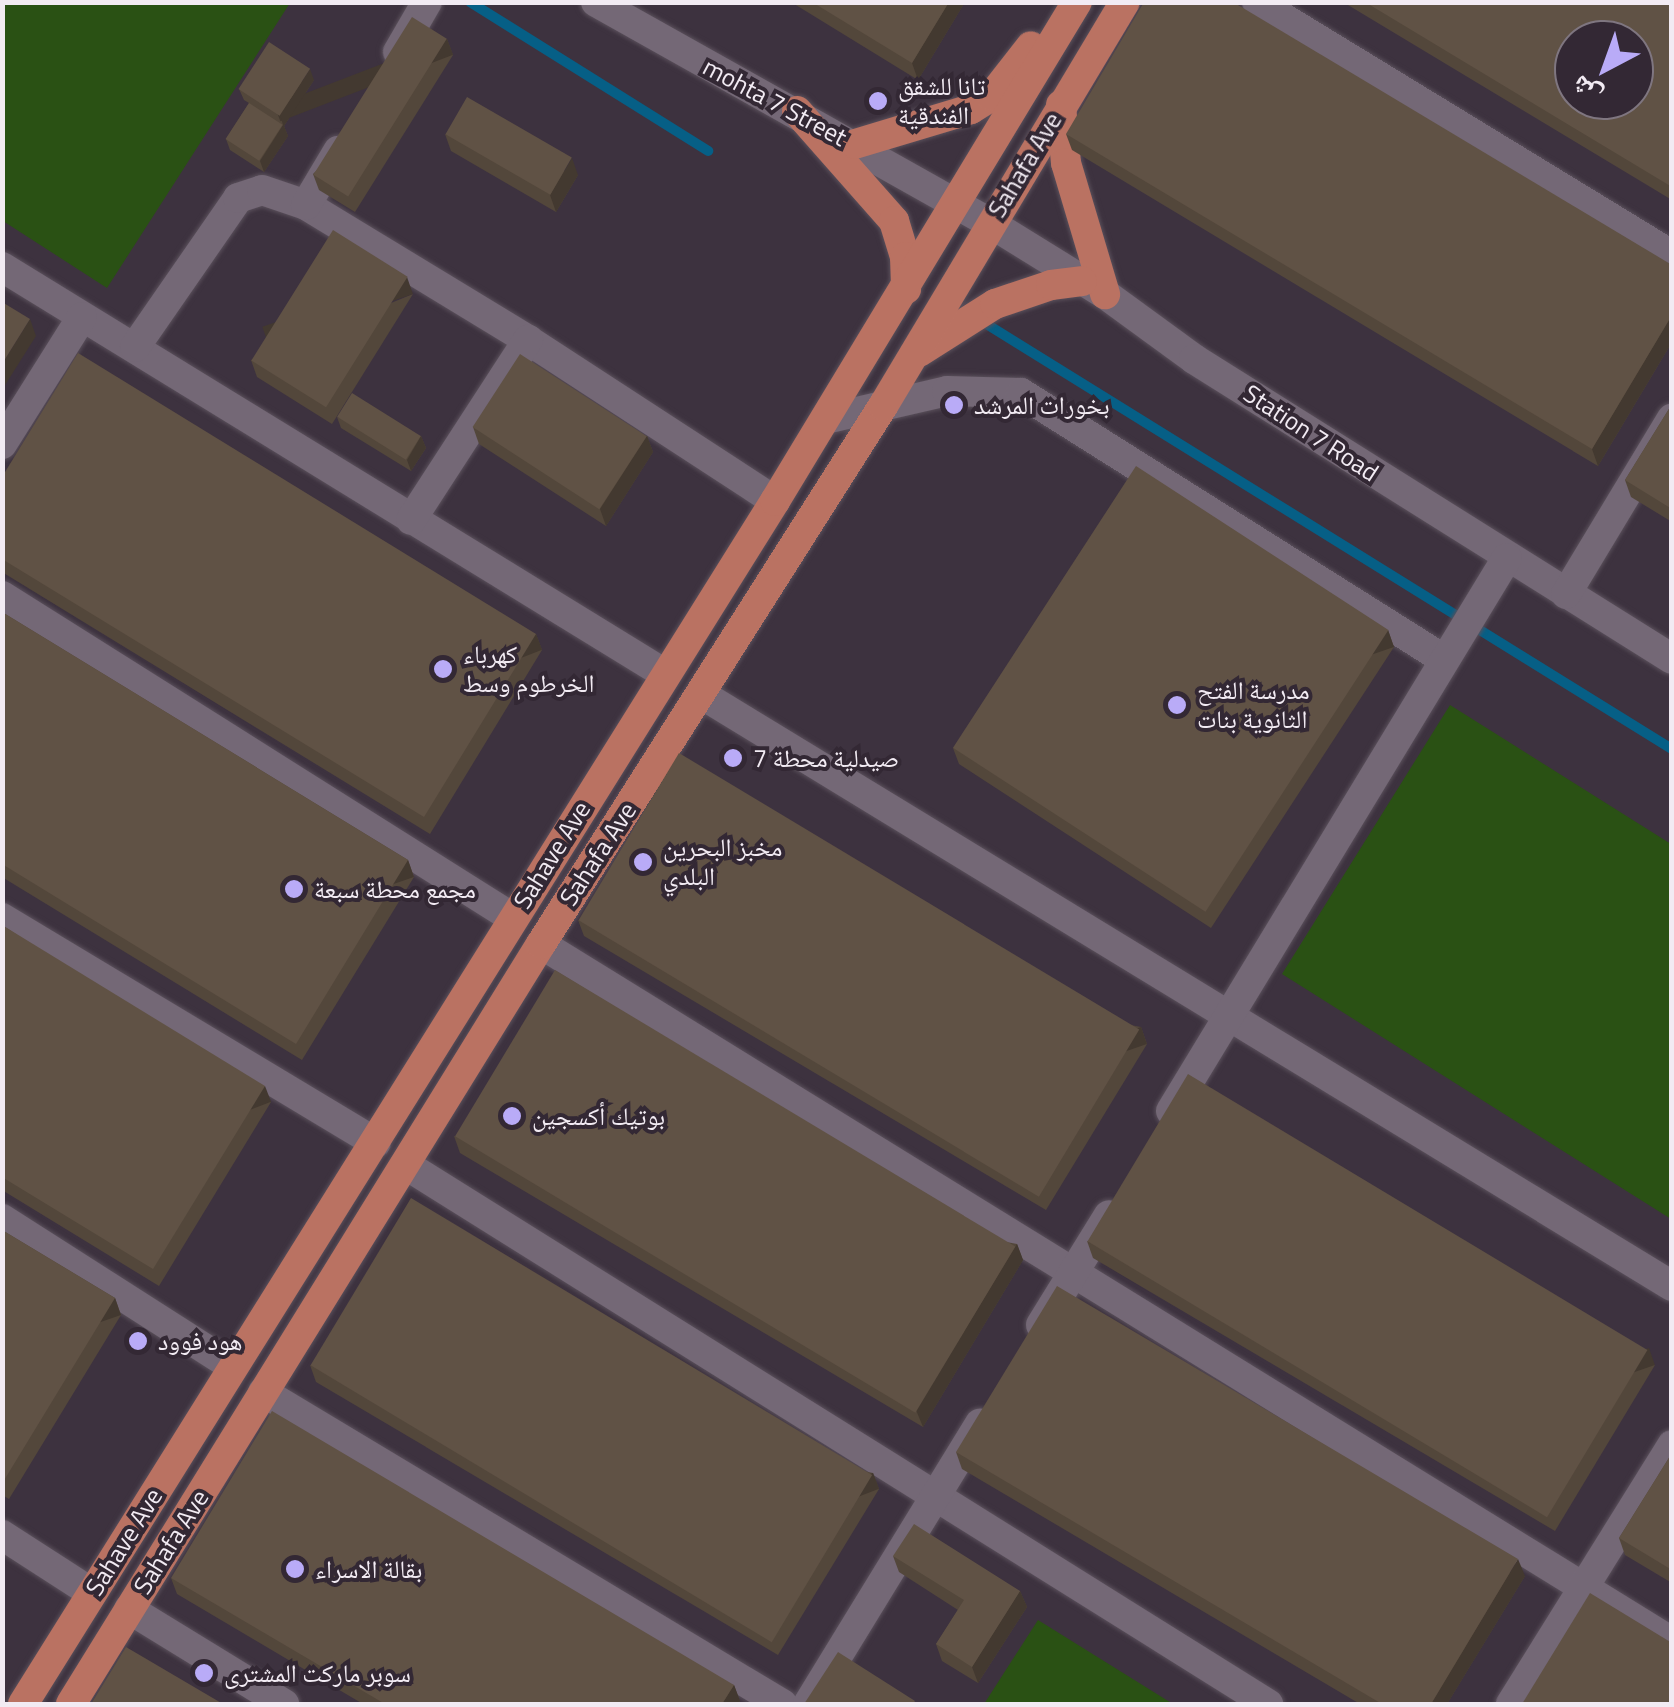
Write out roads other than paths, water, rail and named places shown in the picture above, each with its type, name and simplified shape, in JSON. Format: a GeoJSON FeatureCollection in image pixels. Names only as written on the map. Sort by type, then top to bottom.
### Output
{"type":"FeatureCollection","features":[{"type":"Feature","properties":{"kind":"main road"},"geometry":{"type":"LineString","coordinates":[[855,144],[948,118],[992,96],[1062,2]]}},
{"type":"Feature","properties":{"kind":"main road","name":"Sahave Ave"},"geometry":{"type":"LineString","coordinates":[[23,1704],[826,419],[1077,2]]}},
{"type":"Feature","properties":{"kind":"main road","name":"Sahafa Ave"},"geometry":{"type":"LineString","coordinates":[[71,1704],[540,944],[883,406],[1125,2]]}},
{"type":"Feature","properties":{"kind":"main road"},"geometry":{"type":"LineString","coordinates":[[912,356],[995,304],[1051,285],[1093,288],[1066,163],[1062,105]]}},
{"type":"Feature","properties":{"kind":"main road"},"geometry":{"type":"LineString","coordinates":[[797,111],[894,221],[905,257],[906,289]]}},
{"type":"Feature","properties":{"kind":"street"},"geometry":{"type":"LineString","coordinates":[[387,70],[428,2]]}},
{"type":"Feature","properties":{"kind":"street","name":"mohta 7 Street"},"geometry":{"type":"LineString","coordinates":[[596,2],[955,202]]}},
{"type":"Feature","properties":{"kind":"street"},"geometry":{"type":"LineString","coordinates":[[1257,2],[1672,255]]}},
{"type":"Feature","properties":{"kind":"street"},"geometry":{"type":"LineString","coordinates":[[306,205],[356,121]]}},
{"type":"Feature","properties":{"kind":"street"},"geometry":{"type":"LineString","coordinates":[[135,347],[238,198],[262,190],[306,205],[528,340],[775,501]]}},
{"type":"Feature","properties":{"kind":"street","name":"Station 7 Road"},"geometry":{"type":"LineString","coordinates":[[955,202],[1506,558],[1672,659]]}},
{"type":"Feature","properties":{"kind":"street"},"geometry":{"type":"LineString","coordinates":[[2,267],[665,674]]}},
{"type":"Feature","properties":{"kind":"street"},"geometry":{"type":"LineString","coordinates":[[2,444],[82,316]]}},
{"type":"Feature","properties":{"kind":"street"},"geometry":{"type":"LineString","coordinates":[[412,520],[528,340]]}},
{"type":"Feature","properties":{"kind":"street"},"geometry":{"type":"LineString","coordinates":[[826,419],[947,391],[1022,393],[1444,660]]}},
{"type":"Feature","properties":{"kind":"street"},"geometry":{"type":"LineString","coordinates":[[1566,594],[1672,418]]}},
{"type":"Feature","properties":{"kind":"street"},"geometry":{"type":"LineString","coordinates":[[1152,1144],[1506,558]]}},
{"type":"Feature","properties":{"kind":"street"},"geometry":{"type":"LineString","coordinates":[[2,596],[512,918]]}},
{"type":"Feature","properties":{"kind":"street"},"geometry":{"type":"LineString","coordinates":[[701,694],[1672,1286]]}},
{"type":"Feature","properties":{"kind":"street"},"geometry":{"type":"LineString","coordinates":[[2,918],[376,1143]]}},
{"type":"Feature","properties":{"kind":"street"},"geometry":{"type":"LineString","coordinates":[[540,944],[1672,1642]]}},
{"type":"Feature","properties":{"kind":"street"},"geometry":{"type":"LineString","coordinates":[[406,1165],[1268,1704]]}},
{"type":"Feature","properties":{"kind":"street"},"geometry":{"type":"LineString","coordinates":[[1024,1352],[1122,1192]]}},
{"type":"Feature","properties":{"kind":"street"},"geometry":{"type":"LineString","coordinates":[[2,1219],[233,1366]]}},
{"type":"Feature","properties":{"kind":"street"},"geometry":{"type":"LineString","coordinates":[[263,1392],[782,1704]]}},
{"type":"Feature","properties":{"kind":"street"},"geometry":{"type":"LineString","coordinates":[[808,1704],[994,1400]]}},
{"type":"Feature","properties":{"kind":"street"},"geometry":{"type":"LineString","coordinates":[[1511,1704],[1672,1445]]}},
{"type":"Feature","properties":{"kind":"street"},"geometry":{"type":"LineString","coordinates":[[2,1536],[92,1593]]}},
{"type":"Feature","properties":{"kind":"street"},"geometry":{"type":"LineString","coordinates":[[129,1610],[284,1704]]}},
{"type":"Feature","properties":{"kind":"waterway"},"geometry":{"type":"LineString","coordinates":[[470,2],[708,151]]}},
{"type":"Feature","properties":{"kind":"waterway"},"geometry":{"type":"LineString","coordinates":[[980,320],[1672,749]]}},
{"type":"Feature","properties":{"kind":"place","name":"تانا للشقق الفندقية"},"geometry":{"type":"Point","coordinates":[878,101]}},
{"type":"Feature","properties":{"kind":"place","name":"بخورات المرشد"},"geometry":{"type":"Point","coordinates":[954,405]}},
{"type":"Feature","properties":{"kind":"place","name":"كهرباء الخرطوم وسط"},"geometry":{"type":"Point","coordinates":[443,669]}},
{"type":"Feature","properties":{"kind":"place","name":"مدرسة الفتح الثانوية بنات"},"geometry":{"type":"Point","coordinates":[1177,705]}},
{"type":"Feature","properties":{"kind":"place","name":"صيدلية محطة 7"},"geometry":{"type":"Point","coordinates":[733,758]}},
{"type":"Feature","properties":{"kind":"place","name":"مخبز البحرين البلدي"},"geometry":{"type":"Point","coordinates":[643,862]}},
{"type":"Feature","properties":{"kind":"place","name":"مجمع محطة سبعة"},"geometry":{"type":"Point","coordinates":[294,889]}},
{"type":"Feature","properties":{"kind":"place","name":"بوتيك أكسجين"},"geometry":{"type":"Point","coordinates":[512,1116]}},
{"type":"Feature","properties":{"kind":"place","name":"هود فوود"},"geometry":{"type":"Point","coordinates":[138,1341]}},
{"type":"Feature","properties":{"kind":"place","name":"بقالة الاسراء"},"geometry":{"type":"Point","coordinates":[295,1569]}},
{"type":"Feature","properties":{"kind":"place","name":"سوبر ماركت المشترى"},"geometry":{"type":"Point","coordinates":[204,1673]}}]}
